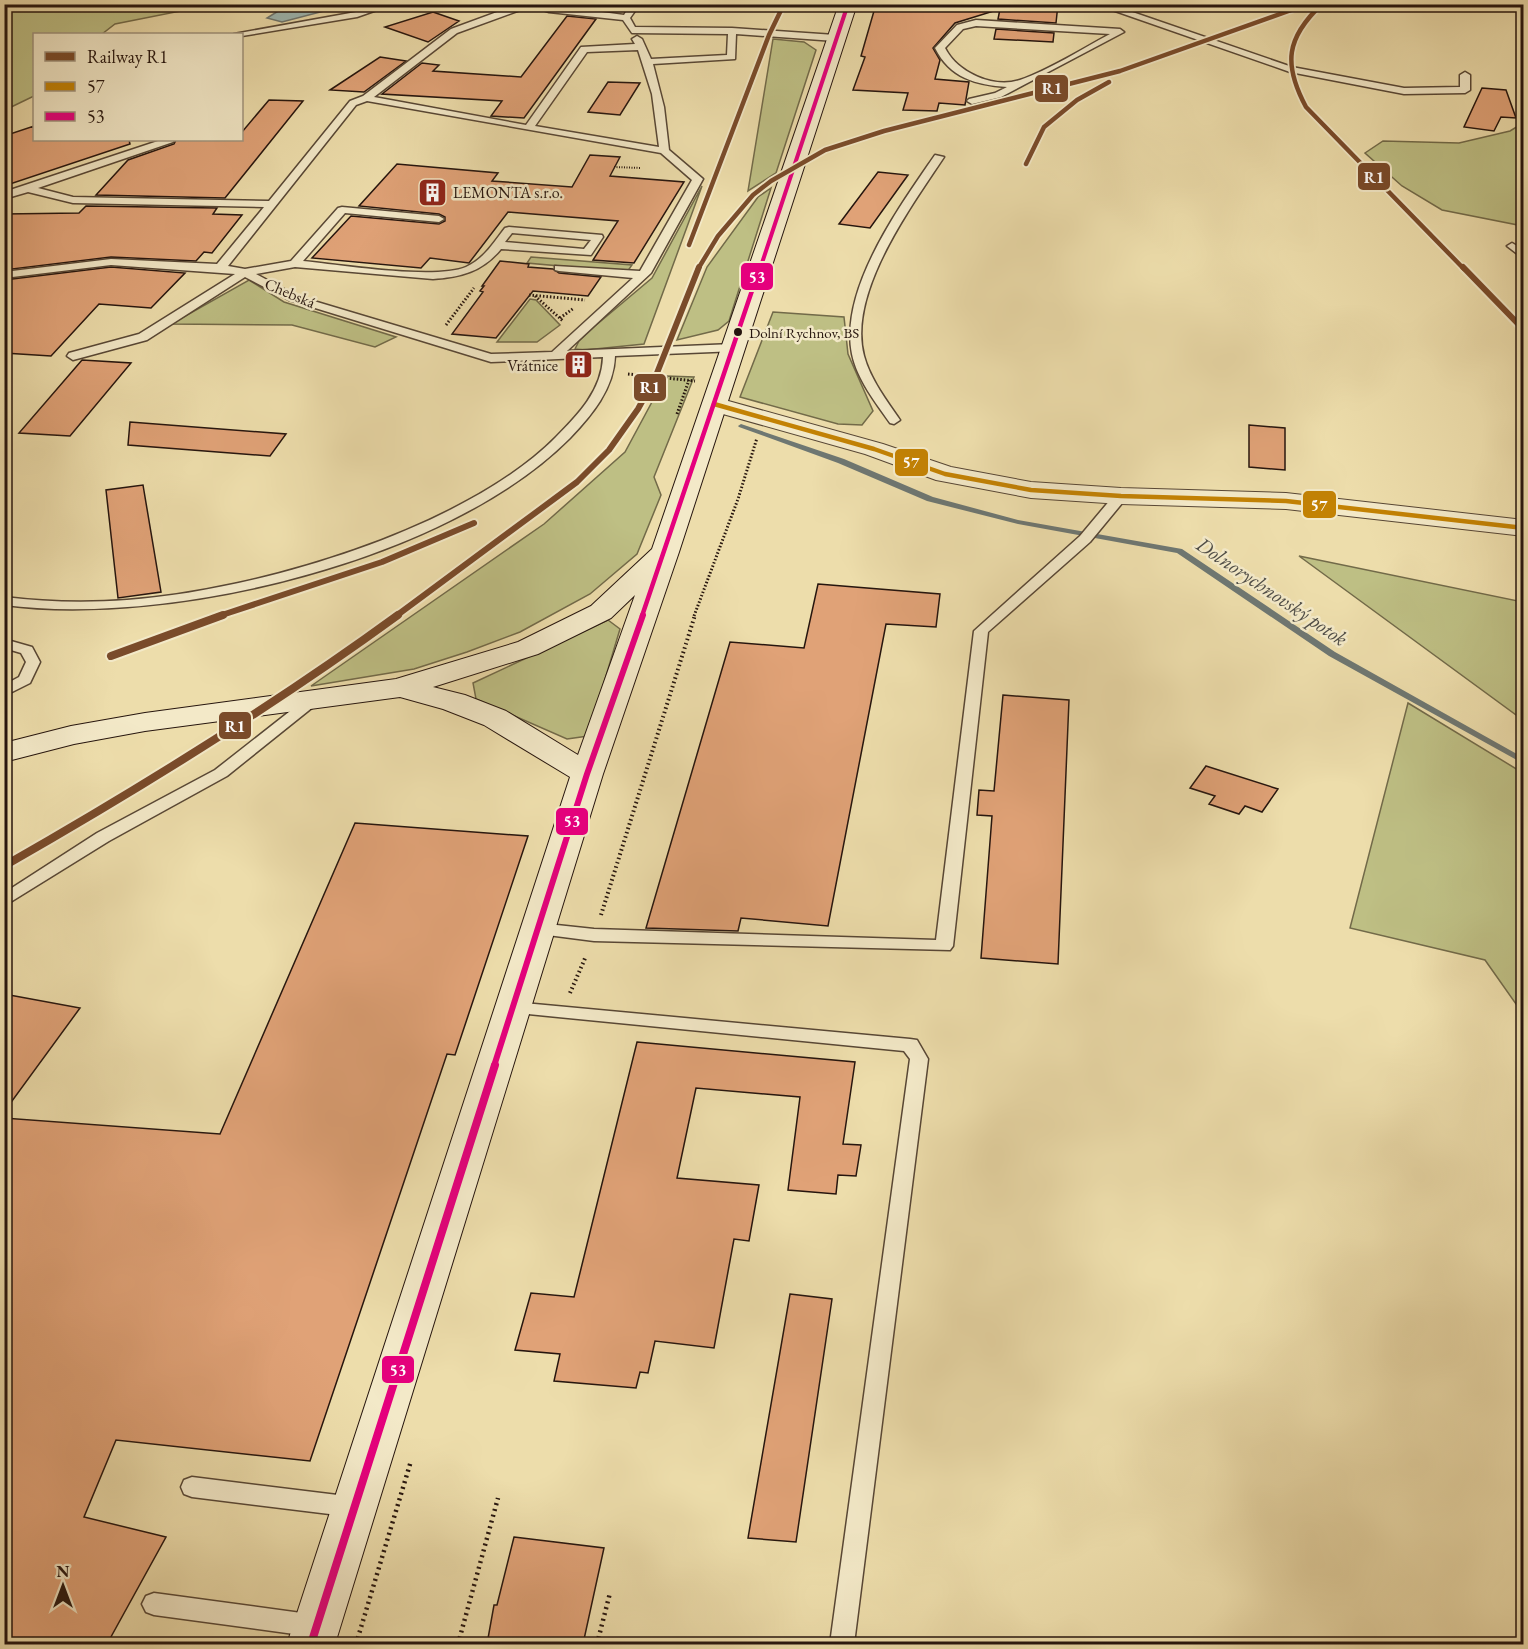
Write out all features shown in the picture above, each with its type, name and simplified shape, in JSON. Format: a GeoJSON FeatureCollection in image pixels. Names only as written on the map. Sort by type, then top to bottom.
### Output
{"type":"FeatureCollection","features":[{"type":"Feature","properties":{"kind":"street"},"geometry":{"type":"LineString","coordinates":[[314,1635],[354,1507],[529,1011],[538,929],[587,774],[665,552],[848,4]]}},
{"type":"Feature","properties":{"kind":"street"},"geometry":{"type":"LineString","coordinates":[[717,394],[945,474],[1031,490],[1121,496],[1286,501],[1524,528]]}},
{"type":"Feature","properties":{"kind":"street"},"geometry":{"type":"LineString","coordinates":[[4,753],[71,735],[400,688],[528,648],[602,612],[665,552]]}},
{"type":"Feature","properties":{"kind":"street"},"geometry":{"type":"LineString","coordinates":[[400,688],[454,702],[495,718],[587,774]]}},
{"type":"Feature","properties":{"kind":"lane"},"geometry":{"type":"LineString","coordinates":[[243,33],[357,14],[390,4]]}},
{"type":"Feature","properties":{"kind":"lane"},"geometry":{"type":"LineString","coordinates":[[220,268],[344,112],[353,103],[366,98],[454,31],[530,4],[549,9],[626,18]]}},
{"type":"Feature","properties":{"kind":"lane"},"geometry":{"type":"LineString","coordinates":[[626,18],[636,4]]}},
{"type":"Feature","properties":{"kind":"lane"},"geometry":{"type":"LineString","coordinates":[[1099,4],[1146,18],[1268,63],[1404,91],[1465,90],[1465,75]]}},
{"type":"Feature","properties":{"kind":"lane"},"geometry":{"type":"LineString","coordinates":[[626,18],[648,62],[660,99],[664,151]]}},
{"type":"Feature","properties":{"kind":"lane"},"geometry":{"type":"LineString","coordinates":[[972,101],[998,95],[1146,18]]}},
{"type":"Feature","properties":{"kind":"lane"},"geometry":{"type":"LineString","coordinates":[[1020,84],[995,84],[971,79],[950,66],[940,48],[960,27],[976,23],[1120,32]]}},
{"type":"Feature","properties":{"kind":"lane"},"geometry":{"type":"LineString","coordinates":[[632,30],[732,32],[835,38]]}},
{"type":"Feature","properties":{"kind":"lane"},"geometry":{"type":"LineString","coordinates":[[648,62],[732,57],[732,32]]}},
{"type":"Feature","properties":{"kind":"lane"},"geometry":{"type":"LineString","coordinates":[[529,128],[584,50],[641,47]]}},
{"type":"Feature","properties":{"kind":"lane"},"geometry":{"type":"LineString","coordinates":[[366,98],[664,151],[698,179],[643,275],[589,322],[555,356]]}},
{"type":"Feature","properties":{"kind":"lane"},"geometry":{"type":"LineString","coordinates":[[4,196],[166,141]]}},
{"type":"Feature","properties":{"kind":"lane"},"geometry":{"type":"LineString","coordinates":[[894,420],[872,386],[857,354],[857,313],[888,233],[939,157]]}},
{"type":"Feature","properties":{"kind":"lane"},"geometry":{"type":"LineString","coordinates":[[28,188],[46,195],[73,200],[270,204]]}},
{"type":"Feature","properties":{"kind":"lane"},"geometry":{"type":"LineString","coordinates":[[295,264],[342,210],[439,219]]}},
{"type":"Feature","properties":{"kind":"lane"},"geometry":{"type":"LineString","coordinates":[[73,356],[143,337],[244,272],[295,264],[433,276],[450,275],[480,266],[509,230],[598,237],[587,253],[497,245]]}},
{"type":"Feature","properties":{"kind":"lane"},"geometry":{"type":"LineString","coordinates":[[1512,246],[1524,256]]}},
{"type":"Feature","properties":{"kind":"lane","name":"Chebská"},"geometry":{"type":"LineString","coordinates":[[4,275],[111,262],[220,268],[244,272],[294,298],[491,358],[733,348]]}},
{"type":"Feature","properties":{"kind":"lane"},"geometry":{"type":"LineString","coordinates":[[559,268],[643,275]]}},
{"type":"Feature","properties":{"kind":"lane"},"geometry":{"type":"LineString","coordinates":[[4,601],[70,608],[122,605],[202,595],[300,571],[405,536],[515,480],[564,439],[599,396],[610,369],[609,352]]}},
{"type":"Feature","properties":{"kind":"lane"},"geometry":{"type":"LineString","coordinates":[[538,929],[594,935],[944,945],[981,631],[1090,533],[1121,496]]}},
{"type":"Feature","properties":{"kind":"lane"},"geometry":{"type":"LineString","coordinates":[[4,643],[27,650],[33,662],[25,680],[4,692]]}},
{"type":"Feature","properties":{"kind":"lane"},"geometry":{"type":"LineString","coordinates":[[4,901],[103,837],[221,773],[313,700]]}},
{"type":"Feature","properties":{"kind":"lane"},"geometry":{"type":"LineString","coordinates":[[529,1011],[910,1045],[919,1059],[842,1644]]}},
{"type":"Feature","properties":{"kind":"lane"},"geometry":{"type":"LineString","coordinates":[[192,1487],[354,1507]]}},
{"type":"Feature","properties":{"kind":"lane"},"geometry":{"type":"LineString","coordinates":[[154,1604],[314,1635]]}},
{"type":"Feature","properties":{"kind":"path"},"geometry":{"type":"LineString","coordinates":[[473,289],[482,290]]}},
{"type":"Feature","properties":{"kind":"path"},"geometry":{"type":"LineString","coordinates":[[529,294],[591,300]]}},
{"type":"Feature","properties":{"kind":"path"},"geometry":{"type":"LineString","coordinates":[[535,296],[570,327]]}},
{"type":"Feature","properties":{"kind":"path"},"geometry":{"type":"LineString","coordinates":[[610,369],[637,377],[689,380],[717,394]]}},
{"type":"Feature","properties":{"kind":"path"},"geometry":{"type":"LineString","coordinates":[[677,414],[689,380]]}},
{"type":"Feature","properties":{"kind":"path"},"geometry":{"type":"LineString","coordinates":[[529,1011],[568,999],[594,935],[690,630],[756,440]]}},
{"type":"Feature","properties":{"kind":"path"},"geometry":{"type":"LineString","coordinates":[[458,1644],[498,1498]]}},
{"type":"Feature","properties":{"kind":"path"},"geometry":{"type":"LineString","coordinates":[[597,1644],[610,1593]]}},
{"type":"Feature","properties":{"kind":"green space"},"geometry":{"type":"Polygon","coordinates":[[[5,4],[211,4],[115,24],[103,33],[33,33],[33,96],[5,110],[5,4]]]}},
{"type":"Feature","properties":{"kind":"green space"},"geometry":{"type":"Polygon","coordinates":[[[773,39],[804,42],[816,50],[776,173],[748,191],[773,39]]]}},
{"type":"Feature","properties":{"kind":"green space"},"geometry":{"type":"Polygon","coordinates":[[[1523,123],[1523,226],[1442,210],[1402,186],[1365,153],[1383,141],[1459,143],[1510,131],[1523,123]]]}},
{"type":"Feature","properties":{"kind":"green space"},"geometry":{"type":"Polygon","coordinates":[[[702,186],[644,344],[575,349],[579,341],[595,326],[652,278],[702,186]]]}},
{"type":"Feature","properties":{"kind":"green space"},"geometry":{"type":"Polygon","coordinates":[[[771,188],[729,321],[718,330],[677,340],[707,267],[758,197],[771,188]]]}},
{"type":"Feature","properties":{"kind":"green space"},"geometry":{"type":"Polygon","coordinates":[[[531,257],[632,265],[627,272],[527,263],[531,257]]]}},
{"type":"Feature","properties":{"kind":"green space"},"geometry":{"type":"Polygon","coordinates":[[[249,280],[284,302],[396,337],[375,347],[292,325],[171,324],[249,280]]]}},
{"type":"Feature","properties":{"kind":"green space"},"geometry":{"type":"Polygon","coordinates":[[[530,299],[536,300],[560,325],[537,342],[497,342],[530,299]]]}},
{"type":"Feature","properties":{"kind":"green space"},"geometry":{"type":"Polygon","coordinates":[[[773,312],[844,317],[848,354],[873,411],[862,425],[838,424],[740,397],[773,312]]]}},
{"type":"Feature","properties":{"kind":"green space"},"geometry":{"type":"Polygon","coordinates":[[[666,376],[694,377],[654,477],[661,495],[637,554],[590,594],[520,632],[414,669],[311,686],[544,524],[625,452],[666,376]]]}},
{"type":"Feature","properties":{"kind":"green space"},"geometry":{"type":"Polygon","coordinates":[[[1299,556],[1523,602],[1523,720],[1299,556]]]}},
{"type":"Feature","properties":{"kind":"green space"},"geometry":{"type":"Polygon","coordinates":[[[608,620],[620,629],[588,736],[567,739],[476,699],[473,683],[608,620]]]}},
{"type":"Feature","properties":{"kind":"green space"},"geometry":{"type":"Polygon","coordinates":[[[1408,703],[1523,773],[1523,1014],[1485,960],[1350,928],[1408,703]]]}},
{"type":"Feature","properties":{"kind":"water"},"geometry":{"type":"Polygon","coordinates":[[[288,5],[347,5],[282,22],[267,18],[288,5]]]}},
{"type":"Feature","properties":{"kind":"building"},"geometry":{"type":"Polygon","coordinates":[[[876,4],[1058,4],[1056,23],[998,19],[1000,9],[955,23],[933,48],[940,60],[935,79],[969,82],[965,105],[939,103],[937,111],[903,110],[908,93],[853,90],[865,57],[861,56],[876,4]]]}},
{"type":"Feature","properties":{"kind":"building"},"geometry":{"type":"Polygon","coordinates":[[[433,12],[459,21],[428,42],[385,27],[433,12]]]}},
{"type":"Feature","properties":{"kind":"building"},"geometry":{"type":"Polygon","coordinates":[[[567,16],[596,19],[524,118],[491,116],[502,101],[382,94],[422,63],[439,65],[433,71],[521,77],[567,16]]]}},
{"type":"Feature","properties":{"kind":"building"},"geometry":{"type":"Polygon","coordinates":[[[996,29],[1054,33],[1053,42],[994,39],[996,29]]]}},
{"type":"Feature","properties":{"kind":"building"},"geometry":{"type":"Polygon","coordinates":[[[380,57],[406,61],[364,92],[330,90],[380,57]]]}},
{"type":"Feature","properties":{"kind":"building"},"geometry":{"type":"Polygon","coordinates":[[[608,82],[640,83],[620,115],[588,112],[608,82]]]}},
{"type":"Feature","properties":{"kind":"building"},"geometry":{"type":"Polygon","coordinates":[[[1482,88],[1506,90],[1516,118],[1501,117],[1494,131],[1464,127],[1482,88]]]}},
{"type":"Feature","properties":{"kind":"building"},"geometry":{"type":"Polygon","coordinates":[[[269,100],[303,101],[225,198],[96,195],[128,160],[174,144],[176,141],[243,141],[243,131],[269,100]]]}},
{"type":"Feature","properties":{"kind":"building"},"geometry":{"type":"Polygon","coordinates":[[[33,126],[33,141],[129,141],[130,144],[4,186],[4,136],[33,126]]]}},
{"type":"Feature","properties":{"kind":"building"},"geometry":{"type":"Polygon","coordinates":[[[590,155],[620,157],[610,176],[684,182],[634,263],[593,260],[618,221],[508,212],[469,263],[430,258],[421,268],[312,258],[351,216],[439,224],[445,221],[445,217],[439,214],[359,206],[397,164],[498,173],[492,181],[572,187],[590,155]]]}},
{"type":"Feature","properties":{"kind":"building"},"geometry":{"type":"Polygon","coordinates":[[[878,172],[908,175],[870,228],[839,224],[878,172]]]}},
{"type":"Feature","properties":{"kind":"building"},"geometry":{"type":"Polygon","coordinates":[[[86,206],[217,208],[213,214],[242,215],[212,253],[204,252],[196,261],[111,257],[4,270],[4,214],[79,213],[86,206]]]}},
{"type":"Feature","properties":{"kind":"building"},"geometry":{"type":"Polygon","coordinates":[[[500,261],[529,264],[528,267],[553,269],[559,273],[601,277],[588,296],[533,291],[496,338],[452,334],[483,292],[480,291],[484,286],[482,286],[500,261]]]}},
{"type":"Feature","properties":{"kind":"building"},"geometry":{"type":"Polygon","coordinates":[[[111,267],[185,273],[151,308],[99,304],[51,356],[4,353],[4,280],[111,267]]]}},
{"type":"Feature","properties":{"kind":"building"},"geometry":{"type":"Polygon","coordinates":[[[82,360],[131,363],[70,436],[19,433],[82,360]]]}},
{"type":"Feature","properties":{"kind":"building"},"geometry":{"type":"Polygon","coordinates":[[[130,422],[286,434],[270,456],[128,445],[130,422]]]}},
{"type":"Feature","properties":{"kind":"building"},"geometry":{"type":"Polygon","coordinates":[[[1249,425],[1285,428],[1285,470],[1249,467],[1249,425]]]}},
{"type":"Feature","properties":{"kind":"building"},"geometry":{"type":"Polygon","coordinates":[[[143,485],[161,592],[118,598],[106,490],[143,485]]]}},
{"type":"Feature","properties":{"kind":"building"},"geometry":{"type":"Polygon","coordinates":[[[818,584],[940,594],[936,627],[886,624],[828,926],[741,918],[738,931],[646,928],[730,642],[804,648],[818,584]]]}},
{"type":"Feature","properties":{"kind":"building"},"geometry":{"type":"Polygon","coordinates":[[[1003,695],[1069,700],[1058,964],[981,958],[992,816],[977,815],[979,790],[994,791],[1003,695]]]}},
{"type":"Feature","properties":{"kind":"building"},"geometry":{"type":"Polygon","coordinates":[[[1206,766],[1278,789],[1262,812],[1245,806],[1239,814],[1209,804],[1215,796],[1190,788],[1206,766]]]}},
{"type":"Feature","properties":{"kind":"building"},"geometry":{"type":"Polygon","coordinates":[[[355,823],[528,836],[455,1055],[447,1054],[310,1461],[116,1440],[84,1517],[166,1537],[107,1644],[4,1644],[4,1118],[220,1134],[355,823]]]}},
{"type":"Feature","properties":{"kind":"building"},"geometry":{"type":"Polygon","coordinates":[[[4,994],[80,1008],[4,1112],[4,994]]]}},
{"type":"Feature","properties":{"kind":"building"},"geometry":{"type":"Polygon","coordinates":[[[637,1042],[855,1062],[843,1144],[861,1145],[856,1176],[838,1175],[836,1194],[788,1190],[800,1097],[696,1088],[677,1178],[759,1185],[749,1241],[734,1239],[714,1348],[655,1341],[648,1373],[640,1372],[636,1388],[554,1381],[560,1354],[515,1350],[531,1293],[574,1297],[637,1042]]]}},
{"type":"Feature","properties":{"kind":"building"},"geometry":{"type":"Polygon","coordinates":[[[790,1294],[832,1299],[796,1542],[748,1538],[790,1294]]]}},
{"type":"Feature","properties":{"kind":"building"},"geometry":{"type":"Polygon","coordinates":[[[514,1537],[604,1548],[583,1644],[487,1644],[494,1605],[497,1605],[514,1537]]]}},
{"type":"Feature","properties":{"kind":"waterway","name":"Dolnorychnovský potok"},"geometry":{"type":"LineString","coordinates":[[741,426],[841,461],[930,499],[1018,522],[1179,551],[1332,654],[1524,762]]}},
{"type":"Feature","properties":{"kind":"rail line","name":"R1"},"geometry":{"type":"LineString","coordinates":[[689,245],[769,35],[784,4]]}},
{"type":"Feature","properties":{"kind":"rail line","name":"R1"},"geometry":{"type":"LineString","coordinates":[[4,866],[138,790],[354,647],[577,482],[609,450],[638,409],[655,378],[697,271],[718,236],[753,195],[771,181],[825,150],[884,131],[1120,71],[1308,4]]}},
{"type":"Feature","properties":{"kind":"rail line","name":"R1"},"geometry":{"type":"LineString","coordinates":[[1322,4],[1300,28],[1291,52],[1290,65],[1293,78],[1306,107],[1524,330]]}},
{"type":"Feature","properties":{"kind":"rail line","name":"R1"},"geometry":{"type":"LineString","coordinates":[[1026,164],[1044,127],[1077,100],[1109,82]]}},
{"type":"Feature","properties":{"kind":"rail line","name":"R1"},"geometry":{"type":"LineString","coordinates":[[111,656],[186,627],[382,562],[474,523]]}},
{"type":"Feature","properties":{"kind":"transit line","name":"53"},"geometry":{"type":"LineString","coordinates":[[311,1644],[587,774],[665,552],[848,4]]}},
{"type":"Feature","properties":{"kind":"transit line","name":"57"},"geometry":{"type":"LineString","coordinates":[[714,404],[874,449],[945,474],[1031,490],[1121,496],[1286,501],[1524,528]]}},
{"type":"Feature","properties":{"kind":"place","name":"LEMONTA s.r.o."},"geometry":{"type":"Point","coordinates":[432,192]}},
{"type":"Feature","properties":{"kind":"place","name":"Dolní Rychnov, BS"},"geometry":{"type":"Point","coordinates":[738,332]}},
{"type":"Feature","properties":{"kind":"place","name":"Vrátnice"},"geometry":{"type":"Point","coordinates":[579,365]}}]}
